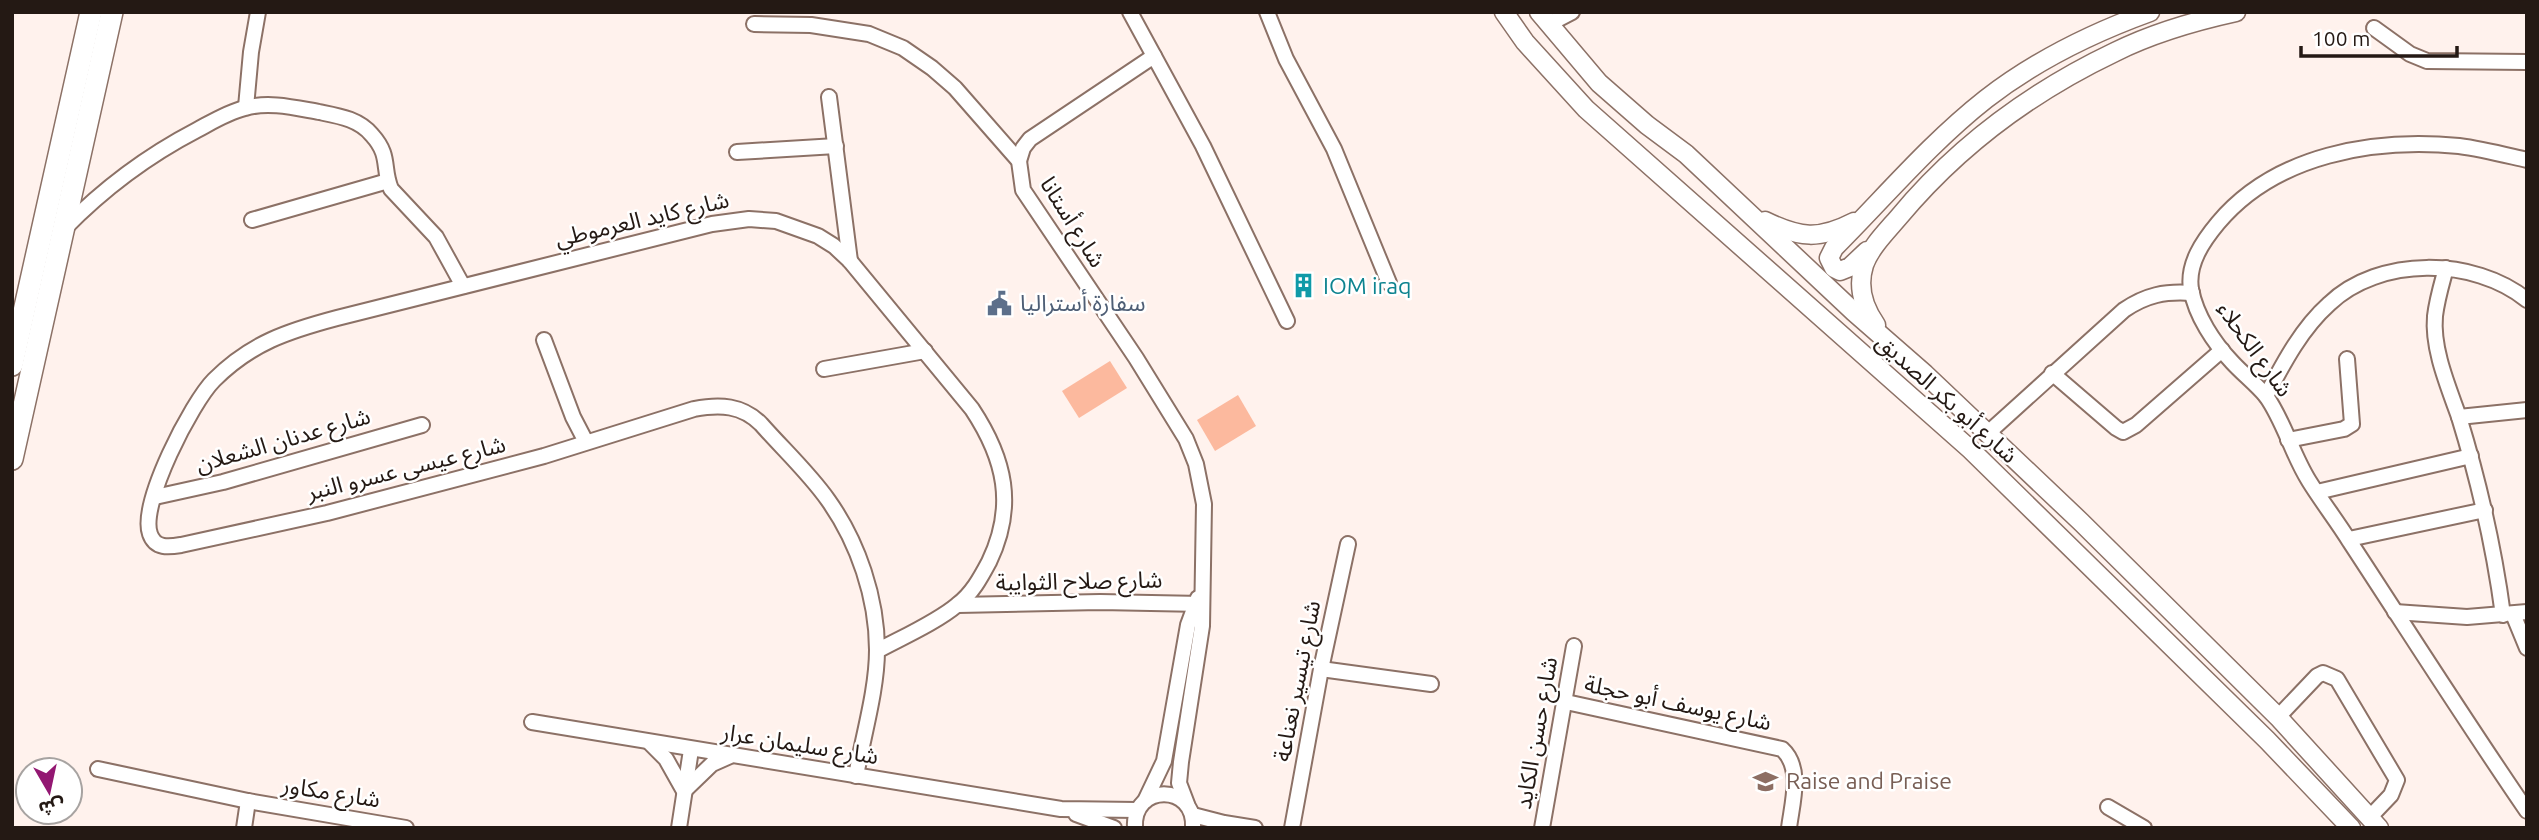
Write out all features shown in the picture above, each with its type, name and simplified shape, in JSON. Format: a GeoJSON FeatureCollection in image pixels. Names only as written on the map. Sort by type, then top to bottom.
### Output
{"type":"FeatureCollection","features":[{"type":"Feature","properties":{"kind":"highway"},"geometry":{"type":"LineString","coordinates":[[79,12],[86,33]]}},
{"type":"Feature","properties":{"kind":"highway"},"geometry":{"type":"LineString","coordinates":[[12,365],[91,12]]}},
{"type":"Feature","properties":{"kind":"highway"},"geometry":{"type":"LineString","coordinates":[[12,458],[112,12]]}},
{"type":"Feature","properties":{"kind":"main road","name":"شارع أبو بكر الصديق"},"geometry":{"type":"LineString","coordinates":[[1504,12],[1525,42],[1586,109],[1971,450],[2220,693],[2351,828]]}},
{"type":"Feature","properties":{"kind":"main road"},"geometry":{"type":"LineString","coordinates":[[1887,232],[1850,267],[1840,271],[1830,264],[1830,253],[1948,133],[1986,99],[2048,58],[2101,31],[2150,12]]}},
{"type":"Feature","properties":{"kind":"main road"},"geometry":{"type":"LineString","coordinates":[[1886,340],[1867,312],[1861,285],[1867,257],[1959,152],[2005,116],[2078,70],[2118,50],[2186,25],[2236,12]]}},
{"type":"Feature","properties":{"kind":"main road","name":"شارع أبو بكر الصديق"},"geometry":{"type":"LineString","coordinates":[[1544,18],[1600,83],[1647,125],[1686,154],[2081,522],[2278,717],[2374,822]]}},
{"type":"Feature","properties":{"kind":"main road"},"geometry":{"type":"LineString","coordinates":[[1749,212],[1790,232],[1814,236],[1835,232],[1866,216]]}},
{"type":"Feature","properties":{"kind":"street"},"geometry":{"type":"LineString","coordinates":[[246,107],[258,12]]}},
{"type":"Feature","properties":{"kind":"street"},"geometry":{"type":"LineString","coordinates":[[1130,12],[1203,146],[1287,321]]}},
{"type":"Feature","properties":{"kind":"street"},"geometry":{"type":"LineString","coordinates":[[1268,12],[1286,59],[1334,149],[1390,283]]}},
{"type":"Feature","properties":{"kind":"street"},"geometry":{"type":"LineString","coordinates":[[1544,18],[1572,12]]}},
{"type":"Feature","properties":{"kind":"street","name":"شارع أستانا"},"geometry":{"type":"LineString","coordinates":[[754,24],[811,25],[869,34],[903,48],[955,88],[1019,160],[1023,190],[1136,358],[1192,452],[1204,504],[1200,599],[1202,626],[1179,783],[1191,816]]}},
{"type":"Feature","properties":{"kind":"street"},"geometry":{"type":"LineString","coordinates":[[2374,28],[2410,54],[2427,61],[2527,62]]}},
{"type":"Feature","properties":{"kind":"street"},"geometry":{"type":"LineString","coordinates":[[1019,160],[1030,139],[1154,56]]}},
{"type":"Feature","properties":{"kind":"street"},"geometry":{"type":"LineString","coordinates":[[829,97],[850,261]]}},
{"type":"Feature","properties":{"kind":"street"},"geometry":{"type":"LineString","coordinates":[[64,229],[98,197],[150,156],[210,122],[246,107],[280,106],[352,120],[370,132],[382,148],[388,181],[397,196],[436,237],[463,286]]}},
{"type":"Feature","properties":{"kind":"street","name":"شارع الكحلاء"},"geometry":{"type":"LineString","coordinates":[[2527,160],[2461,146],[2411,145],[2347,151],[2313,159],[2255,188],[2213,229],[2194,262],[2192,293],[2196,307],[2221,350],[2266,396],[2301,468],[2527,811]]}},
{"type":"Feature","properties":{"kind":"street"},"geometry":{"type":"LineString","coordinates":[[737,152],[836,146]]}},
{"type":"Feature","properties":{"kind":"street"},"geometry":{"type":"LineString","coordinates":[[75,181],[77,194],[83,200],[98,197]]}},
{"type":"Feature","properties":{"kind":"street"},"geometry":{"type":"LineString","coordinates":[[252,220],[388,181]]}},
{"type":"Feature","properties":{"kind":"street","name":"شارع كايد العرموطي"},"geometry":{"type":"LineString","coordinates":[[155,497],[175,439],[202,392],[232,364],[268,340],[288,331],[712,223],[748,219],[776,221],[808,232],[834,246],[850,261],[984,427],[996,453],[1004,488],[1004,518],[996,545],[977,583],[958,605],[877,651]]}},
{"type":"Feature","properties":{"kind":"street"},"geometry":{"type":"LineString","coordinates":[[2266,396],[2307,328],[2331,301],[2345,291],[2382,275],[2411,268],[2446,268],[2477,274],[2500,283],[2527,300]]}},
{"type":"Feature","properties":{"kind":"street"},"geometry":{"type":"LineString","coordinates":[[2446,268],[2435,313],[2435,333],[2445,377],[2471,456],[2495,554],[2527,648]]}},
{"type":"Feature","properties":{"kind":"street"},"geometry":{"type":"LineString","coordinates":[[1988,433],[2052,373],[2137,301],[2165,293],[2192,293]]}},
{"type":"Feature","properties":{"kind":"street"},"geometry":{"type":"LineString","coordinates":[[544,340],[573,417],[586,442]]}},
{"type":"Feature","properties":{"kind":"street"},"geometry":{"type":"LineString","coordinates":[[2052,373],[2123,432],[2136,425],[2221,350]]}},
{"type":"Feature","properties":{"kind":"street"},"geometry":{"type":"LineString","coordinates":[[824,369],[925,351]]}},
{"type":"Feature","properties":{"kind":"street"},"geometry":{"type":"LineString","coordinates":[[2288,440],[2352,425],[2347,359]]}},
{"type":"Feature","properties":{"kind":"street","name":"شارع عيسى عسرو النبر"},"geometry":{"type":"LineString","coordinates":[[155,497],[149,521],[150,534],[158,545],[171,547],[327,513],[544,456],[694,409],[712,405],[739,409],[754,417],[827,498],[840,517],[862,564],[875,619],[877,651]]}},
{"type":"Feature","properties":{"kind":"street"},"geometry":{"type":"LineString","coordinates":[[2459,417],[2527,410]]}},
{"type":"Feature","properties":{"kind":"street","name":"شارع عدنان الشعلان"},"geometry":{"type":"LineString","coordinates":[[155,497],[223,482],[422,425]]}},
{"type":"Feature","properties":{"kind":"street"},"geometry":{"type":"LineString","coordinates":[[2317,492],[2471,456]]}},
{"type":"Feature","properties":{"kind":"street"},"geometry":{"type":"LineString","coordinates":[[2349,539],[2485,510]]}},
{"type":"Feature","properties":{"kind":"street","name":"شارع تيسير نعناعة"},"geometry":{"type":"LineString","coordinates":[[1292,828],[1321,669],[1348,544]]}},
{"type":"Feature","properties":{"kind":"street","name":"شارع أستانا"},"geometry":{"type":"LineString","coordinates":[[1141,805],[1152,790],[1164,761],[1188,625],[1200,599]]}},
{"type":"Feature","properties":{"kind":"street","name":"شارع صلاح الثوايبة"},"geometry":{"type":"LineString","coordinates":[[958,605],[1200,599]]}},
{"type":"Feature","properties":{"kind":"street"},"geometry":{"type":"LineString","coordinates":[[2395,611],[2467,617],[2514,614]]}},
{"type":"Feature","properties":{"kind":"street","name":"شارع حسن الكايد"},"geometry":{"type":"LineString","coordinates":[[1542,828],[1574,646]]}},
{"type":"Feature","properties":{"kind":"street"},"geometry":{"type":"LineString","coordinates":[[856,776],[877,651]]}},
{"type":"Feature","properties":{"kind":"street"},"geometry":{"type":"LineString","coordinates":[[1321,669],[1431,684]]}},
{"type":"Feature","properties":{"kind":"street"},"geometry":{"type":"LineString","coordinates":[[2278,717],[2316,676],[2323,673],[2337,679],[2397,780],[2374,822]]}},
{"type":"Feature","properties":{"kind":"street","name":"شارع يوسف أبو حجلة"},"geometry":{"type":"LineString","coordinates":[[1566,702],[1782,749],[1794,769],[1789,828]]}},
{"type":"Feature","properties":{"kind":"street","name":"شارع سليمان عرار"},"geometry":{"type":"LineString","coordinates":[[532,722],[1062,809],[1114,828]]}},
{"type":"Feature","properties":{"kind":"street"},"geometry":{"type":"LineString","coordinates":[[650,743],[666,759],[684,791]]}},
{"type":"Feature","properties":{"kind":"street"},"geometry":{"type":"LineString","coordinates":[[679,828],[691,750]]}},
{"type":"Feature","properties":{"kind":"street"},"geometry":{"type":"LineString","coordinates":[[684,791],[712,764],[731,756]]}},
{"type":"Feature","properties":{"kind":"street","name":"شارع مكاور"},"geometry":{"type":"LineString","coordinates":[[99,769],[248,801],[406,828]]}},
{"type":"Feature","properties":{"kind":"street","name":"شارع سليمان عرار"},"geometry":{"type":"LineString","coordinates":[[1062,809],[1141,805],[1155,795],[1167,794],[1178,797],[1191,816]]}},
{"type":"Feature","properties":{"kind":"street","name":"شارع مكاور"},"geometry":{"type":"LineString","coordinates":[[244,828],[248,801]]}},
{"type":"Feature","properties":{"kind":"street"},"geometry":{"type":"LineString","coordinates":[[1135,828],[1141,805]]}},
{"type":"Feature","properties":{"kind":"street"},"geometry":{"type":"LineString","coordinates":[[2108,807],[2144,828]]}},
{"type":"Feature","properties":{"kind":"street"},"geometry":{"type":"LineString","coordinates":[[1191,816],[1255,828]]}},
{"type":"Feature","properties":{"kind":"shaded area"},"geometry":{"type":"Polygon","coordinates":[[[1110,361],[1127,388],[1079,418],[1062,391],[1110,361]]]}},
{"type":"Feature","properties":{"kind":"shaded area"},"geometry":{"type":"Polygon","coordinates":[[[1238,395],[1256,426],[1215,451],[1197,420],[1238,395]]]}},
{"type":"Feature","properties":{"kind":"place","name":"IOM iraq"},"geometry":{"type":"Point","coordinates":[1303,286]}},
{"type":"Feature","properties":{"kind":"place","name":"سفارة أستراليا"},"geometry":{"type":"Point","coordinates":[1000,303]}},
{"type":"Feature","properties":{"kind":"place","name":"Raise and Praise"},"geometry":{"type":"Point","coordinates":[1766,781]}}]}
